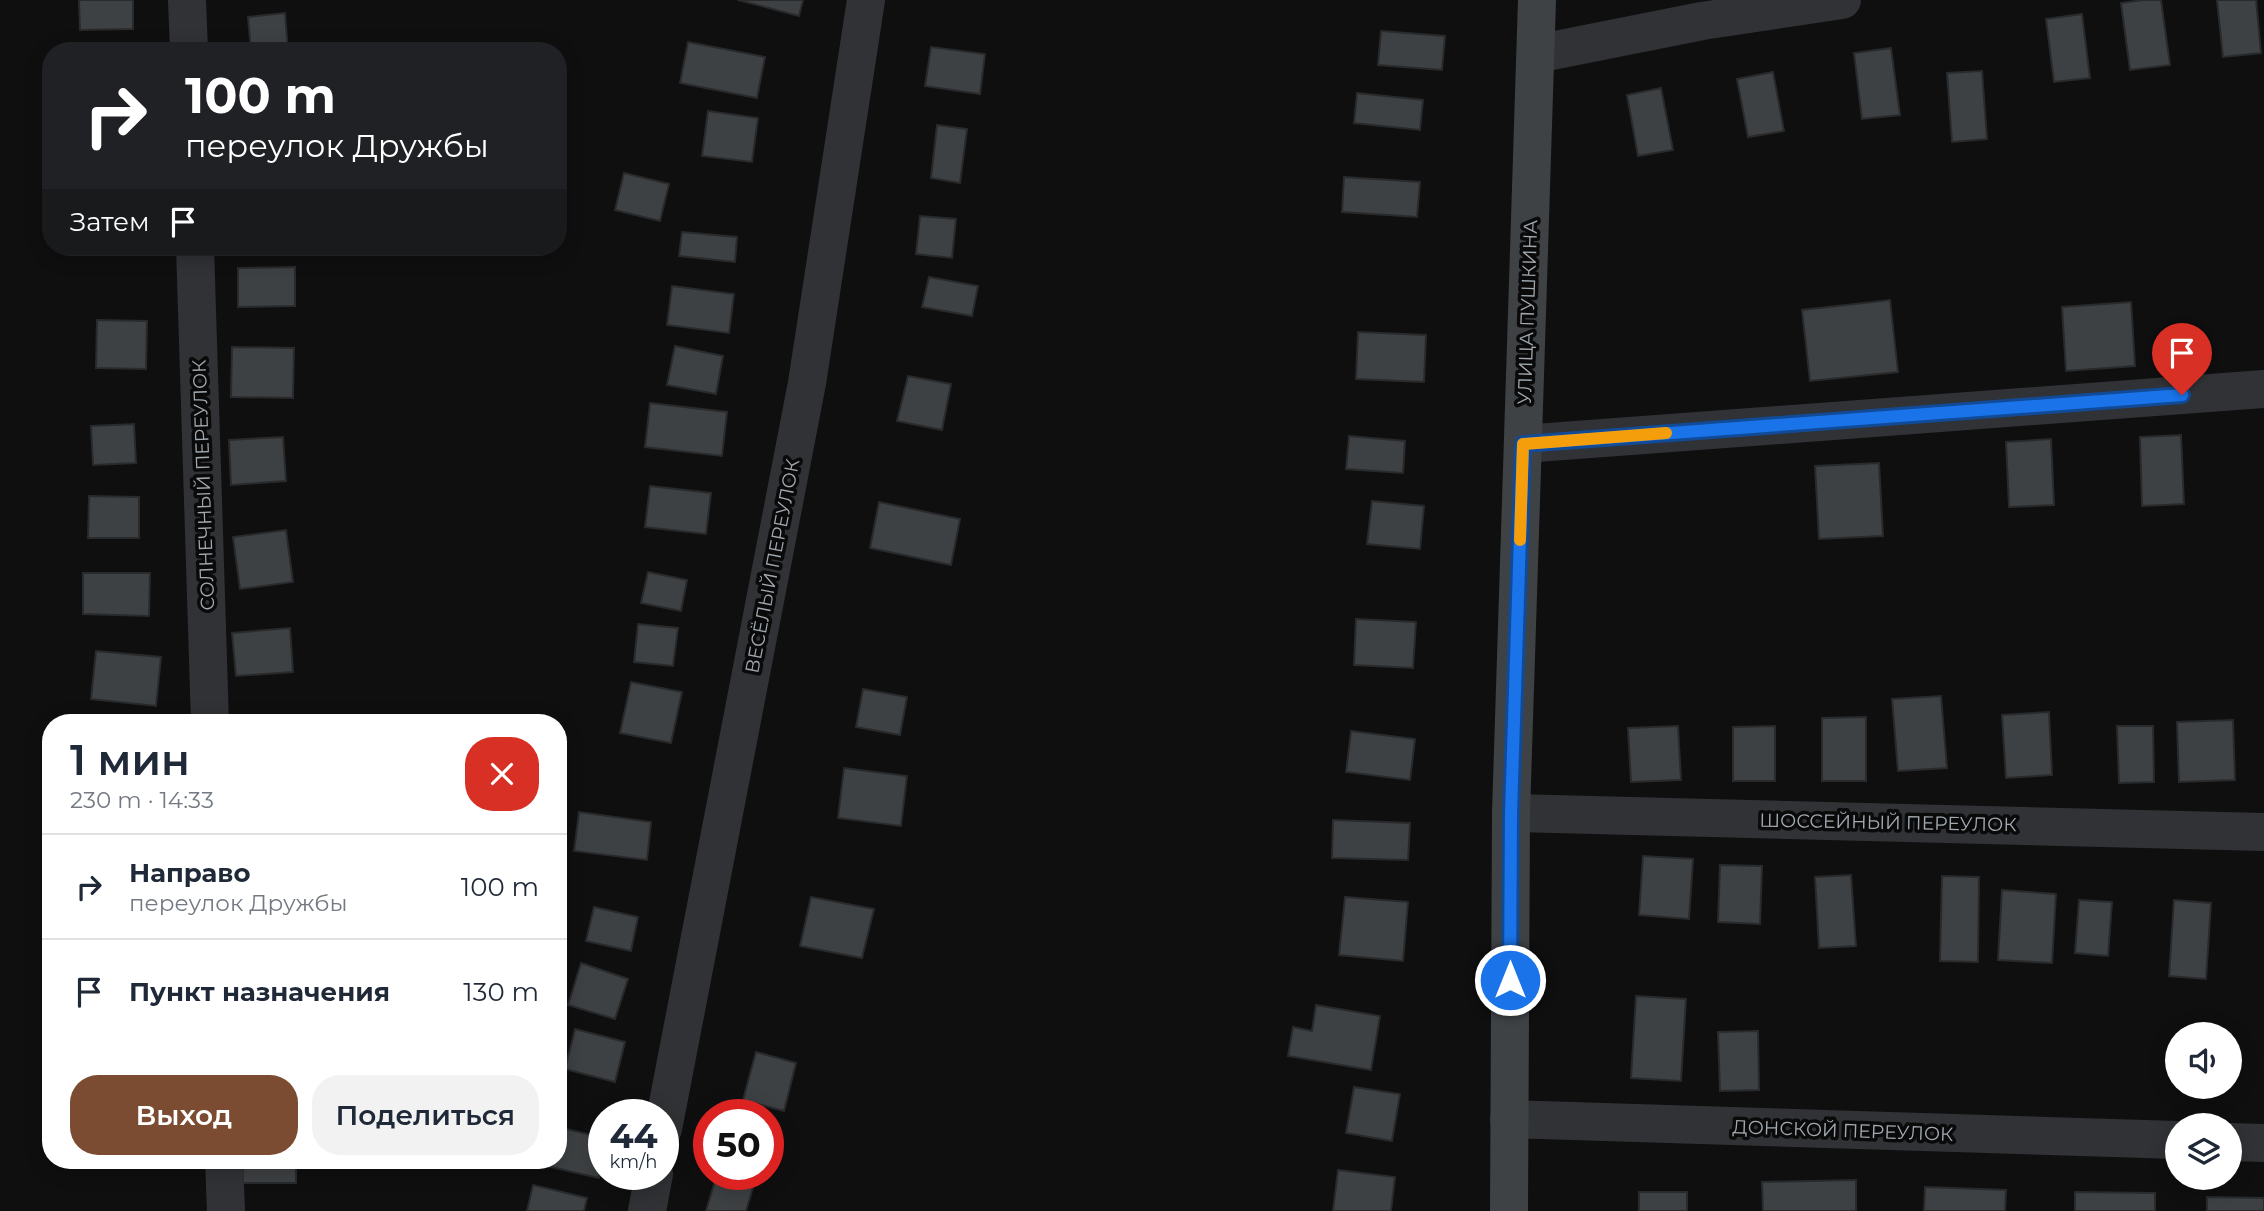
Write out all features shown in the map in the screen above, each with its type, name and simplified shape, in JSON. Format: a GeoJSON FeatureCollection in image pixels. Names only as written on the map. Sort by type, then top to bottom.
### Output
{"type":"FeatureCollection","features":[{"type":"Feature","properties":{"kind":"main road","name":"УЛИЦА ПУШКИНА"},"geometry":{"type":"LineString","coordinates":[[1509,1211],[1511,813],[1537,0]]}},
{"type":"Feature","properties":{"kind":"street"},"geometry":{"type":"LineString","coordinates":[[187,0],[189,42]]}},
{"type":"Feature","properties":{"kind":"street","name":"ВЕСЁЛЫЙ ПЕРЕУЛОК"},"geometry":{"type":"LineString","coordinates":[[669,1099],[807,383],[866,0]]}},
{"type":"Feature","properties":{"kind":"street"},"geometry":{"type":"LineString","coordinates":[[1536,54],[1702,21],[1842,0]]}},
{"type":"Feature","properties":{"kind":"street","name":"СОЛНЕЧНЫЙ ПЕРЕУЛОК"},"geometry":{"type":"LineString","coordinates":[[195,256],[210,714]]}},
{"type":"Feature","properties":{"kind":"street"},"geometry":{"type":"LineString","coordinates":[[1523,444],[2264,389]]}},
{"type":"Feature","properties":{"kind":"street","name":"ШОССЕЙНЫЙ ПЕРЕУЛОК"},"geometry":{"type":"LineString","coordinates":[[1511,813],[2264,832]]}},
{"type":"Feature","properties":{"kind":"street","name":"ДОНСКОЙ ПЕРЕУЛОК"},"geometry":{"type":"LineString","coordinates":[[1509,1119],[2165,1140]]}},
{"type":"Feature","properties":{"kind":"street"},"geometry":{"type":"LineString","coordinates":[[2242,1142],[2264,1143]]}},
{"type":"Feature","properties":{"kind":"street"},"geometry":{"type":"LineString","coordinates":[[224,1169],[226,1211]]}},
{"type":"Feature","properties":{"kind":"street"},"geometry":{"type":"LineString","coordinates":[[647,1211],[651,1190]]}},
{"type":"Feature","properties":{"kind":"building"},"geometry":{"type":"Polygon","coordinates":[[[79,0],[133,0],[133,29],[80,30],[79,0]]]}},
{"type":"Feature","properties":{"kind":"building"},"geometry":{"type":"Polygon","coordinates":[[[738,0],[803,0],[799,16],[738,0]]]}},
{"type":"Feature","properties":{"kind":"building"},"geometry":{"type":"Polygon","coordinates":[[[2161,0],[2170,65],[2130,70],[2121,3],[2161,0]]]}},
{"type":"Feature","properties":{"kind":"building"},"geometry":{"type":"Polygon","coordinates":[[[2217,0],[2256,0],[2261,53],[2223,57],[2217,0]]]}},
{"type":"Feature","properties":{"kind":"building"},"geometry":{"type":"Polygon","coordinates":[[[285,13],[287,42],[250,42],[248,17],[285,13]]]}},
{"type":"Feature","properties":{"kind":"building"},"geometry":{"type":"Polygon","coordinates":[[[2082,14],[2090,78],[2054,82],[2046,19],[2082,14]]]}},
{"type":"Feature","properties":{"kind":"building"},"geometry":{"type":"Polygon","coordinates":[[[1381,31],[1445,36],[1442,70],[1378,65],[1381,31]]]}},
{"type":"Feature","properties":{"kind":"building"},"geometry":{"type":"Polygon","coordinates":[[[688,42],[765,57],[757,98],[680,83],[688,42]]]}},
{"type":"Feature","properties":{"kind":"building"},"geometry":{"type":"Polygon","coordinates":[[[931,47],[985,54],[980,94],[925,86],[931,47]]]}},
{"type":"Feature","properties":{"kind":"building"},"geometry":{"type":"Polygon","coordinates":[[[1891,48],[1900,115],[1862,119],[1854,53],[1891,48]]]}},
{"type":"Feature","properties":{"kind":"building"},"geometry":{"type":"Polygon","coordinates":[[[1982,71],[1987,139],[1952,142],[1947,73],[1982,71]]]}},
{"type":"Feature","properties":{"kind":"building"},"geometry":{"type":"Polygon","coordinates":[[[1773,72],[1784,131],[1748,137],[1737,79],[1773,72]]]}},
{"type":"Feature","properties":{"kind":"building"},"geometry":{"type":"Polygon","coordinates":[[[1661,88],[1673,150],[1638,156],[1627,95],[1661,88]]]}},
{"type":"Feature","properties":{"kind":"building"},"geometry":{"type":"Polygon","coordinates":[[[1357,93],[1423,100],[1420,130],[1354,123],[1357,93]]]}},
{"type":"Feature","properties":{"kind":"building"},"geometry":{"type":"Polygon","coordinates":[[[708,111],[758,118],[752,162],[702,156],[708,111]]]}},
{"type":"Feature","properties":{"kind":"building"},"geometry":{"type":"Polygon","coordinates":[[[937,125],[967,129],[960,183],[931,178],[937,125]]]}},
{"type":"Feature","properties":{"kind":"building"},"geometry":{"type":"Polygon","coordinates":[[[624,173],[669,184],[660,221],[615,210],[624,173]]]}},
{"type":"Feature","properties":{"kind":"building"},"geometry":{"type":"Polygon","coordinates":[[[1344,177],[1420,182],[1417,217],[1342,212],[1344,177]]]}},
{"type":"Feature","properties":{"kind":"building"},"geometry":{"type":"Polygon","coordinates":[[[920,216],[956,219],[952,258],[916,254],[920,216]]]}},
{"type":"Feature","properties":{"kind":"building"},"geometry":{"type":"Polygon","coordinates":[[[682,232],[737,237],[735,262],[679,256],[682,232]]]}},
{"type":"Feature","properties":{"kind":"building"},"geometry":{"type":"Polygon","coordinates":[[[295,267],[295,306],[238,307],[238,268],[295,267]]]}},
{"type":"Feature","properties":{"kind":"building"},"geometry":{"type":"Polygon","coordinates":[[[929,277],[978,286],[972,316],[922,307],[929,277]]]}},
{"type":"Feature","properties":{"kind":"building"},"geometry":{"type":"Polygon","coordinates":[[[672,286],[734,294],[729,333],[667,325],[672,286]]]}},
{"type":"Feature","properties":{"kind":"building"},"geometry":{"type":"Polygon","coordinates":[[[1890,300],[1898,372],[1810,381],[1802,310],[1890,300]]]}},
{"type":"Feature","properties":{"kind":"building"},"geometry":{"type":"Polygon","coordinates":[[[2131,302],[2135,366],[2066,371],[2062,307],[2131,302]]]}},
{"type":"Feature","properties":{"kind":"building"},"geometry":{"type":"Polygon","coordinates":[[[97,320],[147,321],[146,369],[96,368],[97,320]]]}},
{"type":"Feature","properties":{"kind":"building"},"geometry":{"type":"Polygon","coordinates":[[[1358,332],[1426,335],[1424,382],[1356,379],[1358,332]]]}},
{"type":"Feature","properties":{"kind":"building"},"geometry":{"type":"Polygon","coordinates":[[[675,346],[723,356],[716,394],[667,385],[675,346]]]}},
{"type":"Feature","properties":{"kind":"building"},"geometry":{"type":"Polygon","coordinates":[[[232,347],[294,348],[293,398],[231,397],[232,347]]]}},
{"type":"Feature","properties":{"kind":"building"},"geometry":{"type":"Polygon","coordinates":[[[908,376],[951,384],[942,430],[897,421],[908,376]]]}},
{"type":"Feature","properties":{"kind":"building"},"geometry":{"type":"Polygon","coordinates":[[[650,403],[727,412],[722,456],[645,447],[650,403]]]}},
{"type":"Feature","properties":{"kind":"building"},"geometry":{"type":"Polygon","coordinates":[[[134,424],[136,463],[93,465],[91,426],[134,424]]]}},
{"type":"Feature","properties":{"kind":"building"},"geometry":{"type":"Polygon","coordinates":[[[2181,435],[2184,504],[2142,506],[2140,437],[2181,435]]]}},
{"type":"Feature","properties":{"kind":"building"},"geometry":{"type":"Polygon","coordinates":[[[1349,436],[1405,441],[1403,473],[1346,469],[1349,436]]]}},
{"type":"Feature","properties":{"kind":"building"},"geometry":{"type":"Polygon","coordinates":[[[283,437],[286,481],[231,485],[229,440],[283,437]]]}},
{"type":"Feature","properties":{"kind":"building"},"geometry":{"type":"Polygon","coordinates":[[[2051,439],[2054,505],[2009,507],[2006,442],[2051,439]]]}},
{"type":"Feature","properties":{"kind":"building"},"geometry":{"type":"Polygon","coordinates":[[[1879,463],[1883,536],[1819,539],[1815,466],[1879,463]]]}},
{"type":"Feature","properties":{"kind":"building"},"geometry":{"type":"Polygon","coordinates":[[[650,486],[711,493],[706,534],[645,527],[650,486]]]}},
{"type":"Feature","properties":{"kind":"building"},"geometry":{"type":"Polygon","coordinates":[[[89,496],[139,497],[139,538],[88,538],[89,496]]]}},
{"type":"Feature","properties":{"kind":"building"},"geometry":{"type":"Polygon","coordinates":[[[1372,501],[1424,506],[1420,549],[1367,544],[1372,501]]]}},
{"type":"Feature","properties":{"kind":"building"},"geometry":{"type":"Polygon","coordinates":[[[879,502],[960,519],[951,565],[870,548],[879,502]]]}},
{"type":"Feature","properties":{"kind":"building"},"geometry":{"type":"Polygon","coordinates":[[[286,530],[293,582],[240,589],[233,537],[286,530]]]}},
{"type":"Feature","properties":{"kind":"building"},"geometry":{"type":"Polygon","coordinates":[[[648,572],[687,580],[681,611],[641,603],[648,572]]]}},
{"type":"Feature","properties":{"kind":"building"},"geometry":{"type":"Polygon","coordinates":[[[83,573],[150,573],[149,616],[83,614],[83,573]]]}},
{"type":"Feature","properties":{"kind":"building"},"geometry":{"type":"Polygon","coordinates":[[[1356,619],[1416,622],[1413,668],[1354,665],[1356,619]]]}},
{"type":"Feature","properties":{"kind":"building"},"geometry":{"type":"Polygon","coordinates":[[[638,624],[678,628],[673,666],[634,662],[638,624]]]}},
{"type":"Feature","properties":{"kind":"building"},"geometry":{"type":"Polygon","coordinates":[[[290,628],[293,672],[236,676],[232,633],[290,628]]]}},
{"type":"Feature","properties":{"kind":"building"},"geometry":{"type":"Polygon","coordinates":[[[96,651],[161,657],[156,706],[91,699],[96,651]]]}},
{"type":"Feature","properties":{"kind":"building"},"geometry":{"type":"Polygon","coordinates":[[[631,682],[682,692],[671,743],[620,733],[631,682]]]}},
{"type":"Feature","properties":{"kind":"building"},"geometry":{"type":"Polygon","coordinates":[[[863,689],[907,697],[900,735],[856,727],[863,689]]]}},
{"type":"Feature","properties":{"kind":"building"},"geometry":{"type":"Polygon","coordinates":[[[1941,696],[1947,768],[1898,771],[1892,699],[1941,696]]]}},
{"type":"Feature","properties":{"kind":"building"},"geometry":{"type":"Polygon","coordinates":[[[2049,712],[2052,775],[2006,778],[2002,715],[2049,712]]]}},
{"type":"Feature","properties":{"kind":"building"},"geometry":{"type":"Polygon","coordinates":[[[1866,717],[1866,781],[1822,781],[1822,718],[1866,717]]]}},
{"type":"Feature","properties":{"kind":"building"},"geometry":{"type":"Polygon","coordinates":[[[2233,720],[2235,780],[2179,782],[2177,722],[2233,720]]]}},
{"type":"Feature","properties":{"kind":"building"},"geometry":{"type":"Polygon","coordinates":[[[1678,726],[1681,780],[1631,782],[1628,728],[1678,726]]]}},
{"type":"Feature","properties":{"kind":"building"},"geometry":{"type":"Polygon","coordinates":[[[1775,726],[1775,781],[1733,781],[1733,727],[1775,726]]]}},
{"type":"Feature","properties":{"kind":"building"},"geometry":{"type":"Polygon","coordinates":[[[2117,726],[2153,726],[2154,782],[2119,783],[2117,726]]]}},
{"type":"Feature","properties":{"kind":"building"},"geometry":{"type":"Polygon","coordinates":[[[1351,731],[1415,739],[1410,780],[1346,772],[1351,731]]]}},
{"type":"Feature","properties":{"kind":"building"},"geometry":{"type":"Polygon","coordinates":[[[844,768],[907,776],[901,826],[838,818],[844,768]]]}},
{"type":"Feature","properties":{"kind":"building"},"geometry":{"type":"Polygon","coordinates":[[[579,812],[651,822],[647,860],[574,851],[579,812]]]}},
{"type":"Feature","properties":{"kind":"building"},"geometry":{"type":"Polygon","coordinates":[[[1333,820],[1410,823],[1408,860],[1332,858],[1333,820]]]}},
{"type":"Feature","properties":{"kind":"building"},"geometry":{"type":"Polygon","coordinates":[[[1643,856],[1693,859],[1689,919],[1639,915],[1643,856]]]}},
{"type":"Feature","properties":{"kind":"building"},"geometry":{"type":"Polygon","coordinates":[[[1720,865],[1762,866],[1760,924],[1718,922],[1720,865]]]}},
{"type":"Feature","properties":{"kind":"building"},"geometry":{"type":"Polygon","coordinates":[[[1851,875],[1856,946],[1819,948],[1815,877],[1851,875]]]}},
{"type":"Feature","properties":{"kind":"building"},"geometry":{"type":"Polygon","coordinates":[[[1942,876],[1979,877],[1978,962],[1940,961],[1942,876]]]}},
{"type":"Feature","properties":{"kind":"building"},"geometry":{"type":"Polygon","coordinates":[[[2002,890],[2056,894],[2052,963],[1998,960],[2002,890]]]}},
{"type":"Feature","properties":{"kind":"building"},"geometry":{"type":"Polygon","coordinates":[[[811,897],[874,909],[862,958],[800,946],[811,897]]]}},
{"type":"Feature","properties":{"kind":"building"},"geometry":{"type":"Polygon","coordinates":[[[1345,897],[1408,902],[1403,961],[1339,955],[1345,897]]]}},
{"type":"Feature","properties":{"kind":"building"},"geometry":{"type":"Polygon","coordinates":[[[2079,900],[2112,902],[2108,956],[2075,953],[2079,900]]]}},
{"type":"Feature","properties":{"kind":"building"},"geometry":{"type":"Polygon","coordinates":[[[2174,900],[2211,903],[2206,979],[2169,976],[2174,900]]]}},
{"type":"Feature","properties":{"kind":"building"},"geometry":{"type":"Polygon","coordinates":[[[594,907],[638,917],[631,951],[586,941],[594,907]]]}},
{"type":"Feature","properties":{"kind":"building"},"geometry":{"type":"Polygon","coordinates":[[[581,963],[628,979],[615,1019],[568,1005],[581,963]]]}},
{"type":"Feature","properties":{"kind":"building"},"geometry":{"type":"Polygon","coordinates":[[[1636,996],[1686,999],[1681,1081],[1631,1078],[1636,996]]]}},
{"type":"Feature","properties":{"kind":"building"},"geometry":{"type":"Polygon","coordinates":[[[1316,1005],[1380,1016],[1371,1070],[1288,1056],[1293,1027],[1312,1031],[1316,1005]]]}},
{"type":"Feature","properties":{"kind":"building"},"geometry":{"type":"Polygon","coordinates":[[[575,1029],[625,1042],[615,1082],[567,1070],[575,1029]]]}},
{"type":"Feature","properties":{"kind":"building"},"geometry":{"type":"Polygon","coordinates":[[[1758,1031],[1759,1090],[1720,1091],[1718,1032],[1758,1031]]]}},
{"type":"Feature","properties":{"kind":"building"},"geometry":{"type":"Polygon","coordinates":[[[756,1052],[796,1063],[784,1111],[784,1099],[743,1099],[756,1052]]]}},
{"type":"Feature","properties":{"kind":"building"},"geometry":{"type":"Polygon","coordinates":[[[1354,1087],[1400,1094],[1392,1141],[1346,1133],[1354,1087]]]}},
{"type":"Feature","properties":{"kind":"building"},"geometry":{"type":"Polygon","coordinates":[[[567,1129],[588,1134],[588,1175],[560,1169],[567,1169],[567,1129]]]}},
{"type":"Feature","properties":{"kind":"building"},"geometry":{"type":"Polygon","coordinates":[[[243,1169],[296,1169],[296,1183],[243,1183],[243,1169]]]}},
{"type":"Feature","properties":{"kind":"building"},"geometry":{"type":"Polygon","coordinates":[[[1338,1170],[1395,1177],[1391,1211],[1333,1211],[1338,1170]]]}},
{"type":"Feature","properties":{"kind":"building"},"geometry":{"type":"Polygon","coordinates":[[[1856,1180],[1856,1211],[1763,1211],[1762,1182],[1856,1180]]]}},
{"type":"Feature","properties":{"kind":"building"},"geometry":{"type":"Polygon","coordinates":[[[533,1185],[587,1198],[584,1211],[527,1211],[533,1185]]]}},
{"type":"Feature","properties":{"kind":"building"},"geometry":{"type":"Polygon","coordinates":[[[1925,1187],[2006,1190],[2005,1211],[1924,1211],[1925,1187]]]}},
{"type":"Feature","properties":{"kind":"building"},"geometry":{"type":"Polygon","coordinates":[[[712,1190],[752,1190],[746,1211],[706,1211],[712,1190]]]}},
{"type":"Feature","properties":{"kind":"building"},"geometry":{"type":"Polygon","coordinates":[[[1639,1192],[1687,1192],[1687,1211],[1639,1211],[1639,1192]]]}},
{"type":"Feature","properties":{"kind":"building"},"geometry":{"type":"Polygon","coordinates":[[[2075,1192],[2155,1193],[2155,1211],[2075,1211],[2075,1192]]]}},
{"type":"Feature","properties":{"kind":"building"},"geometry":{"type":"Polygon","coordinates":[[[2207,1197],[2264,1198],[2264,1211],[2207,1211],[2207,1197]]]}},
{"type":"Feature","properties":{"kind":"slow traffic"},"geometry":{"type":"LineString","coordinates":[[1520,540],[1523,444],[1666,433]]}},
{"type":"Feature","properties":{"kind":"route"},"geometry":{"type":"LineString","coordinates":[[1510,980],[1511,813],[1523,444],[2182,395]]}}]}
